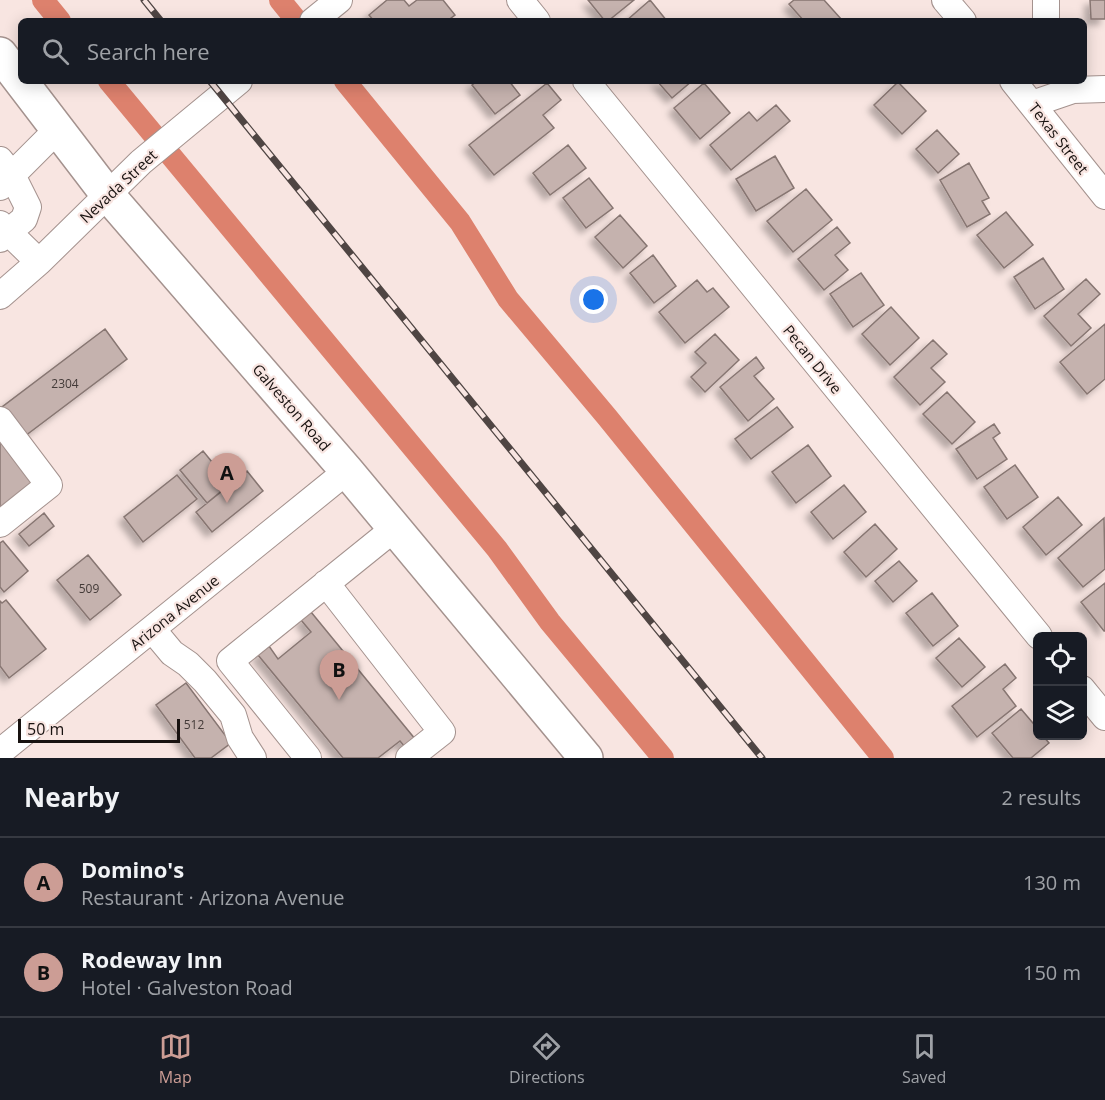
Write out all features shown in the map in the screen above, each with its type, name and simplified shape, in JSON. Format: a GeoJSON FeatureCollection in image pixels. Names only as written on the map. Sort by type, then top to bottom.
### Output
{"type":"FeatureCollection","features":[{"type":"Feature","properties":{"kind":"main road","name":"Galveston Road"},"geometry":{"type":"LineString","coordinates":[[0,54],[18,78]]}},
{"type":"Feature","properties":{"kind":"main road","name":"Galveston Road"},"geometry":{"type":"LineString","coordinates":[[23,84],[108,194],[395,528],[574,754]]}},
{"type":"Feature","properties":{"kind":"street"},"geometry":{"type":"LineString","coordinates":[[520,0],[535,18]]}},
{"type":"Feature","properties":{"kind":"street"},"geometry":{"type":"LineString","coordinates":[[945,0],[960,18]]}},
{"type":"Feature","properties":{"kind":"street"},"geometry":{"type":"LineString","coordinates":[[1046,0],[1046,18]]}},
{"type":"Feature","properties":{"kind":"street","name":"Nevada Street"},"geometry":{"type":"LineString","coordinates":[[0,296],[39,262],[141,162],[235,84]]}},
{"type":"Feature","properties":{"kind":"street","name":"Pecan Drive"},"geometry":{"type":"LineString","coordinates":[[588,84],[1037,632]]}},
{"type":"Feature","properties":{"kind":"street","name":"Texas Street"},"geometry":{"type":"LineString","coordinates":[[1020,84],[1037,92],[1105,196]]}},
{"type":"Feature","properties":{"kind":"street"},"geometry":{"type":"LineString","coordinates":[[1037,92],[1105,89]]}},
{"type":"Feature","properties":{"kind":"street"},"geometry":{"type":"LineString","coordinates":[[39,262],[3,232],[24,219],[28,207],[4,174],[57,129]]}},
{"type":"Feature","properties":{"kind":"street"},"geometry":{"type":"LineString","coordinates":[[0,420],[49,485],[0,524]]}},
{"type":"Feature","properties":{"kind":"street","name":"Arizona Avenue"},"geometry":{"type":"LineString","coordinates":[[0,752],[347,471]]}},
{"type":"Feature","properties":{"kind":"street"},"geometry":{"type":"LineString","coordinates":[[308,758],[230,661],[395,528]]}},
{"type":"Feature","properties":{"kind":"street"},"geometry":{"type":"LineString","coordinates":[[327,583],[442,732],[410,758]]}},
{"type":"Feature","properties":{"kind":"street"},"geometry":{"type":"LineString","coordinates":[[152,629],[172,653],[188,664],[205,681],[233,715],[240,738],[254,758]]}},
{"type":"Feature","properties":{"kind":"street"},"geometry":{"type":"LineString","coordinates":[[1087,694],[1105,717]]}},
{"type":"Feature","properties":{"kind":"building"},"geometry":{"type":"Polygon","coordinates":[[[387,0],[404,0],[409,6],[417,0],[443,0],[455,15],[451,18],[372,18],[369,15],[387,0]]]}},
{"type":"Feature","properties":{"kind":"building"},"geometry":{"type":"Polygon","coordinates":[[[588,0],[634,0],[612,18],[603,18],[588,0]]]}},
{"type":"Feature","properties":{"kind":"building"},"geometry":{"type":"Polygon","coordinates":[[[650,0],[665,18],[629,18],[650,0]]]}},
{"type":"Feature","properties":{"kind":"building"},"geometry":{"type":"Polygon","coordinates":[[[794,0],[824,0],[840,18],[801,18],[789,4],[794,0]]]}},
{"type":"Feature","properties":{"kind":"building"},"geometry":{"type":"Polygon","coordinates":[[[1090,0],[1105,0],[1105,19],[1091,19],[1090,0]]]}},
{"type":"Feature","properties":{"kind":"building"},"geometry":{"type":"Polygon","coordinates":[[[511,84],[520,95],[495,114],[472,85],[511,84]]]}},
{"type":"Feature","properties":{"kind":"building"},"geometry":{"type":"Polygon","coordinates":[[[546,84],[561,100],[543,115],[554,128],[494,175],[469,145],[546,84]]]}},
{"type":"Feature","properties":{"kind":"building"},"geometry":{"type":"Polygon","coordinates":[[[660,84],[688,84],[672,98],[660,84]]]}},
{"type":"Feature","properties":{"kind":"building"},"geometry":{"type":"Polygon","coordinates":[[[705,84],[730,113],[700,139],[674,108],[705,84]]]}},
{"type":"Feature","properties":{"kind":"building"},"geometry":{"type":"Polygon","coordinates":[[[896,84],[900,84],[926,111],[902,134],[874,105],[896,84]]]}},
{"type":"Feature","properties":{"kind":"building"},"geometry":{"type":"Polygon","coordinates":[[[776,105],[790,121],[731,170],[710,145],[749,112],[757,121],[776,105]]]}},
{"type":"Feature","properties":{"kind":"building"},"geometry":{"type":"Polygon","coordinates":[[[937,130],[959,154],[938,173],[916,149],[937,130]]]}},
{"type":"Feature","properties":{"kind":"building"},"geometry":{"type":"Polygon","coordinates":[[[568,145],[586,168],[550,195],[533,173],[568,145]]]}},
{"type":"Feature","properties":{"kind":"building"},"geometry":{"type":"Polygon","coordinates":[[[775,156],[794,188],[756,211],[736,179],[775,156]]]}},
{"type":"Feature","properties":{"kind":"building"},"geometry":{"type":"Polygon","coordinates":[[[969,163],[989,198],[982,201],[990,214],[967,227],[940,180],[969,163]]]}},
{"type":"Feature","properties":{"kind":"building"},"geometry":{"type":"Polygon","coordinates":[[[589,178],[613,208],[586,228],[563,198],[589,178]]]}},
{"type":"Feature","properties":{"kind":"building"},"geometry":{"type":"Polygon","coordinates":[[[806,189],[832,220],[793,252],[767,221],[806,189]]]}},
{"type":"Feature","properties":{"kind":"building"},"geometry":{"type":"Polygon","coordinates":[[[1006,212],[1033,245],[1004,268],[977,235],[1006,212]]]}},
{"type":"Feature","properties":{"kind":"building"},"geometry":{"type":"Polygon","coordinates":[[[620,215],[647,246],[623,268],[595,237],[620,215]]]}},
{"type":"Feature","properties":{"kind":"building"},"geometry":{"type":"Polygon","coordinates":[[[837,227],[850,243],[835,255],[848,270],[824,290],[798,259],[837,227]]]}},
{"type":"Feature","properties":{"kind":"building"},"geometry":{"type":"Polygon","coordinates":[[[653,255],[676,286],[654,303],[630,273],[653,255]]]}},
{"type":"Feature","properties":{"kind":"building"},"geometry":{"type":"Polygon","coordinates":[[[1043,258],[1064,289],[1035,309],[1014,277],[1043,258]]]}},
{"type":"Feature","properties":{"kind":"building"},"geometry":{"type":"Polygon","coordinates":[[[861,273],[884,305],[853,327],[830,294],[861,273]]]}},
{"type":"Feature","properties":{"kind":"building"},"geometry":{"type":"Polygon","coordinates":[[[1086,279],[1100,294],[1078,314],[1091,328],[1071,346],[1044,316],[1086,279]]]}},
{"type":"Feature","properties":{"kind":"building"},"geometry":{"type":"Polygon","coordinates":[[[697,280],[707,292],[713,288],[729,307],[685,343],[659,312],[697,280]]]}},
{"type":"Feature","properties":{"kind":"building"},"geometry":{"type":"Polygon","coordinates":[[[891,307],[919,338],[890,365],[862,334],[891,307]]]}},
{"type":"Feature","properties":{"kind":"building"},"geometry":{"type":"Polygon","coordinates":[[[1105,324],[1105,379],[1087,394],[1060,362],[1105,324]]]}},
{"type":"Feature","properties":{"kind":"building"},"geometry":{"type":"Polygon","coordinates":[[[105,329],[127,359],[25,436],[2,407],[105,329]]]}},
{"type":"Feature","properties":{"kind":"building"},"geometry":{"type":"Polygon","coordinates":[[[715,334],[739,360],[705,392],[691,377],[706,363],[695,352],[715,334]]]}},
{"type":"Feature","properties":{"kind":"building"},"geometry":{"type":"Polygon","coordinates":[[[933,340],[947,354],[931,368],[945,382],[920,405],[894,377],[933,340]]]}},
{"type":"Feature","properties":{"kind":"building"},"geometry":{"type":"Polygon","coordinates":[[[756,357],[764,368],[754,376],[774,399],[748,421],[720,387],[756,357]]]}},
{"type":"Feature","properties":{"kind":"building"},"geometry":{"type":"Polygon","coordinates":[[[947,392],[975,422],[952,444],[923,414],[947,392]]]}},
{"type":"Feature","properties":{"kind":"building"},"geometry":{"type":"Polygon","coordinates":[[[777,407],[793,427],[751,459],[735,439],[777,407]]]}},
{"type":"Feature","properties":{"kind":"building"},"geometry":{"type":"Polygon","coordinates":[[[994,424],[1000,433],[993,438],[1007,459],[977,479],[956,449],[994,424]]]}},
{"type":"Feature","properties":{"kind":"building"},"geometry":{"type":"Polygon","coordinates":[[[0,440],[37,486],[0,516],[0,440]]]}},
{"type":"Feature","properties":{"kind":"building"},"geometry":{"type":"Polygon","coordinates":[[[808,445],[831,476],[796,503],[772,472],[808,445]]]}},
{"type":"Feature","properties":{"kind":"building"},"geometry":{"type":"Polygon","coordinates":[[[203,451],[230,484],[207,503],[180,470],[203,451]]]}},
{"type":"Feature","properties":{"kind":"building"},"geometry":{"type":"Polygon","coordinates":[[[1015,465],[1038,497],[1007,519],[984,487],[1015,465]]]}},
{"type":"Feature","properties":{"kind":"building"},"geometry":{"type":"Polygon","coordinates":[[[247,471],[263,491],[212,532],[196,512],[247,471]]]}},
{"type":"Feature","properties":{"kind":"building"},"geometry":{"type":"Polygon","coordinates":[[[177,475],[197,499],[143,542],[124,517],[177,475]]]}},
{"type":"Feature","properties":{"kind":"building"},"geometry":{"type":"Polygon","coordinates":[[[844,485],[866,512],[833,539],[811,512],[844,485]]]}},
{"type":"Feature","properties":{"kind":"building"},"geometry":{"type":"Polygon","coordinates":[[[1058,497],[1082,525],[1046,555],[1023,527],[1058,497]]]}},
{"type":"Feature","properties":{"kind":"building"},"geometry":{"type":"Polygon","coordinates":[[[44,513],[54,526],[29,546],[19,534],[44,513]]]}},
{"type":"Feature","properties":{"kind":"building"},"geometry":{"type":"Polygon","coordinates":[[[1104,518],[1105,569],[1083,587],[1058,558],[1104,518]]]}},
{"type":"Feature","properties":{"kind":"building"},"geometry":{"type":"Polygon","coordinates":[[[875,524],[897,549],[866,577],[844,552],[875,524]]]}},
{"type":"Feature","properties":{"kind":"building"},"geometry":{"type":"Polygon","coordinates":[[[3,541],[28,571],[4,592],[0,587],[0,543],[3,541]]]}},
{"type":"Feature","properties":{"kind":"building"},"geometry":{"type":"Polygon","coordinates":[[[88,555],[121,595],[90,620],[57,580],[88,555]]]}},
{"type":"Feature","properties":{"kind":"building"},"geometry":{"type":"Polygon","coordinates":[[[899,561],[917,581],[893,602],[875,581],[899,561]]]}},
{"type":"Feature","properties":{"kind":"building"},"geometry":{"type":"Polygon","coordinates":[[[1105,583],[1105,631],[1104,631],[1081,602],[1105,583]]]}},
{"type":"Feature","properties":{"kind":"building"},"geometry":{"type":"Polygon","coordinates":[[[932,593],[958,626],[933,646],[906,613],[932,593]]]}},
{"type":"Feature","properties":{"kind":"building"},"geometry":{"type":"Polygon","coordinates":[[[6,600],[46,649],[9,678],[0,666],[0,601],[2,603],[6,600]]]}},
{"type":"Feature","properties":{"kind":"building"},"geometry":{"type":"Polygon","coordinates":[[[311,612],[420,745],[410,753],[400,741],[378,758],[343,758],[258,655],[269,646],[278,659],[311,632],[301,620],[311,612]]]}},
{"type":"Feature","properties":{"kind":"building"},"geometry":{"type":"Polygon","coordinates":[[[959,638],[985,667],[962,687],[936,658],[959,638]]]}},
{"type":"Feature","properties":{"kind":"building"},"geometry":{"type":"Polygon","coordinates":[[[1005,664],[1016,678],[1003,689],[1016,706],[977,737],[952,706],[1005,664]]]}},
{"type":"Feature","properties":{"kind":"building"},"geometry":{"type":"Polygon","coordinates":[[[186,683],[231,743],[211,758],[195,758],[156,705],[186,683]]]}},
{"type":"Feature","properties":{"kind":"building"},"geometry":{"type":"Polygon","coordinates":[[[1021,709],[1033,723],[1033,740],[1046,740],[1049,743],[1031,758],[1013,758],[992,733],[1021,709]]]}},
{"type":"Feature","properties":{"kind":"waterway"},"geometry":{"type":"LineString","coordinates":[[43,0],[58,18]]}},
{"type":"Feature","properties":{"kind":"waterway"},"geometry":{"type":"LineString","coordinates":[[280,0],[295,18]]}},
{"type":"Feature","properties":{"kind":"waterway"},"geometry":{"type":"LineString","coordinates":[[111,84],[497,549],[550,622],[663,758]]}},
{"type":"Feature","properties":{"kind":"waterway"},"geometry":{"type":"LineString","coordinates":[[347,84],[460,222],[508,299],[607,417],[883,758]]}},
{"type":"Feature","properties":{"kind":"railway"},"geometry":{"type":"LineString","coordinates":[[144,0],[159,18]]}},
{"type":"Feature","properties":{"kind":"railway"},"geometry":{"type":"LineString","coordinates":[[212,84],[762,758]]}},
{"type":"Feature","properties":{"kind":"place","name":"Domino's"},"geometry":{"type":"Point","coordinates":[227,503]}},
{"type":"Feature","properties":{"kind":"place","name":"Rodeway Inn"},"geometry":{"type":"Point","coordinates":[339,700]}}]}
